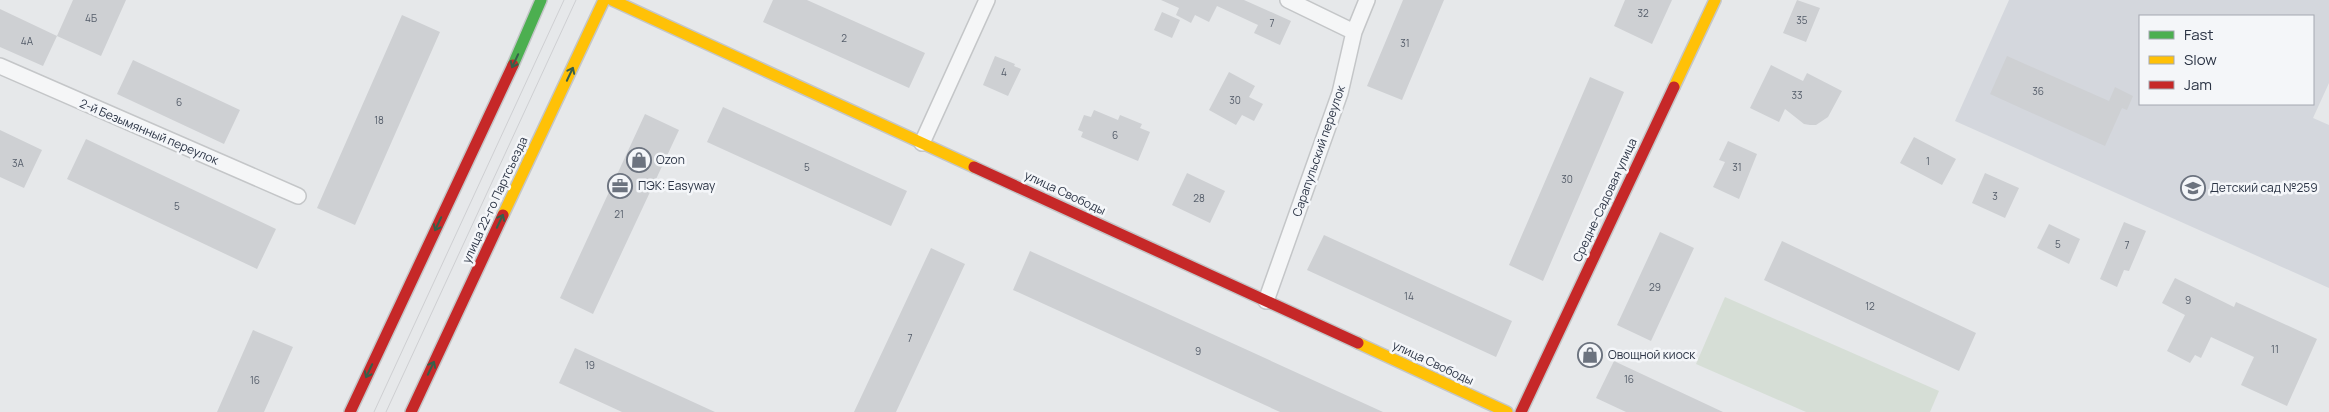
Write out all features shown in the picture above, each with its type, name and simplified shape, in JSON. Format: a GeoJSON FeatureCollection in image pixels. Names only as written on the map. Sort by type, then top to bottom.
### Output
{"type":"FeatureCollection","features":[{"type":"Feature","properties":{"kind":"main road"},"geometry":{"type":"LineString","coordinates":[[350,412],[521,48],[541,0]]}},
{"type":"Feature","properties":{"kind":"main road","name":"улица 22-го Партсъезда"},"geometry":{"type":"LineString","coordinates":[[411,412],[604,0]]}},
{"type":"Feature","properties":{"kind":"main road","name":"улица Свободы"},"geometry":{"type":"LineString","coordinates":[[612,0],[1507,412]]}},
{"type":"Feature","properties":{"kind":"main road","name":"Средне-Садовая улица"},"geometry":{"type":"LineString","coordinates":[[1521,412],[1714,0]]}},
{"type":"Feature","properties":{"kind":"street"},"geometry":{"type":"LineString","coordinates":[[922,143],[987,0]]}},
{"type":"Feature","properties":{"kind":"street"},"geometry":{"type":"LineString","coordinates":[[1288,0],[1354,32]]}},
{"type":"Feature","properties":{"kind":"street","name":"Сарапульский переулок"},"geometry":{"type":"LineString","coordinates":[[1266,301],[1340,93],[1354,32],[1367,0]]}},
{"type":"Feature","properties":{"kind":"street","name":"2-й Безымянный переулок"},"geometry":{"type":"LineString","coordinates":[[0,66],[298,196]]}},
{"type":"Feature","properties":{"kind":"shaded area","name":"Детский сад №259"},"geometry":{"type":"Polygon","coordinates":[[[2009,0],[2329,0],[2329,83],[2313,118],[2329,125],[2329,288],[1955,121],[2009,0]]]}},
{"type":"Feature","properties":{"kind":"shaded area"},"geometry":{"type":"Polygon","coordinates":[[[1725,297],[1939,391],[1930,412],[1806,412],[1696,364],[1725,297]]]}},
{"type":"Feature","properties":{"kind":"building"},"geometry":{"type":"Polygon","coordinates":[[[73,0],[126,0],[101,56],[57,36],[73,0]]]}},
{"type":"Feature","properties":{"kind":"building"},"geometry":{"type":"Polygon","coordinates":[[[773,0],[807,0],[925,53],[909,88],[763,22],[773,0]]]}},
{"type":"Feature","properties":{"kind":"building"},"geometry":{"type":"Polygon","coordinates":[[[1161,0],[1244,0],[1291,21],[1280,45],[1254,33],[1258,25],[1217,6],[1209,22],[1195,15],[1191,23],[1176,15],[1179,8],[1161,0]]]}},
{"type":"Feature","properties":{"kind":"building"},"geometry":{"type":"Polygon","coordinates":[[[1403,0],[1444,0],[1402,100],[1367,86],[1403,0]]]}},
{"type":"Feature","properties":{"kind":"building"},"geometry":{"type":"Polygon","coordinates":[[[1625,0],[1672,0],[1652,44],[1614,26],[1625,0]]]}},
{"type":"Feature","properties":{"kind":"building"},"geometry":{"type":"Polygon","coordinates":[[[1797,0],[1820,8],[1806,42],[1783,33],[1797,0]]]}},
{"type":"Feature","properties":{"kind":"building"},"geometry":{"type":"Polygon","coordinates":[[[0,9],[57,36],[43,66],[0,47],[0,9]]]}},
{"type":"Feature","properties":{"kind":"building"},"geometry":{"type":"Polygon","coordinates":[[[1162,12],[1180,20],[1172,38],[1154,30],[1162,12]]]}},
{"type":"Feature","properties":{"kind":"building"},"geometry":{"type":"Polygon","coordinates":[[[402,15],[440,32],[355,225],[317,208],[402,15]]]}},
{"type":"Feature","properties":{"kind":"building"},"geometry":{"type":"Polygon","coordinates":[[[995,56],[1015,64],[1014,66],[1021,69],[1008,96],[983,85],[995,56]]]}},
{"type":"Feature","properties":{"kind":"building"},"geometry":{"type":"Polygon","coordinates":[[[2007,56],[2109,101],[2115,87],[2133,96],[2127,110],[2122,108],[2105,146],[1990,94],[2007,56]]]}},
{"type":"Feature","properties":{"kind":"building"},"geometry":{"type":"Polygon","coordinates":[[[133,60],[240,110],[224,144],[117,94],[133,60]]]}},
{"type":"Feature","properties":{"kind":"building"},"geometry":{"type":"Polygon","coordinates":[[[1771,65],[1803,81],[1807,73],[1842,91],[1828,117],[1816,125],[1804,124],[1785,109],[1779,122],[1750,108],[1771,65]]]}},
{"type":"Feature","properties":{"kind":"building"},"geometry":{"type":"Polygon","coordinates":[[[1229,72],[1255,86],[1249,97],[1263,104],[1254,121],[1242,115],[1236,125],[1209,110],[1229,72]]]}},
{"type":"Feature","properties":{"kind":"building"},"geometry":{"type":"Polygon","coordinates":[[[1590,77],[1624,92],[1543,281],[1509,265],[1590,77]]]}},
{"type":"Feature","properties":{"kind":"building"},"geometry":{"type":"Polygon","coordinates":[[[723,107],[907,191],[891,226],[707,142],[723,107]]]}},
{"type":"Feature","properties":{"kind":"building"},"geometry":{"type":"Polygon","coordinates":[[[1094,110],[1118,120],[1120,115],[1142,124],[1140,128],[1150,132],[1138,161],[1081,137],[1083,132],[1078,130],[1084,115],[1091,117],[1094,110]]]}},
{"type":"Feature","properties":{"kind":"building"},"geometry":{"type":"Polygon","coordinates":[[[645,114],[679,130],[593,314],[560,298],[645,114]]]}},
{"type":"Feature","properties":{"kind":"building"},"geometry":{"type":"Polygon","coordinates":[[[0,130],[42,150],[24,188],[0,177],[0,130]]]}},
{"type":"Feature","properties":{"kind":"building"},"geometry":{"type":"Polygon","coordinates":[[[1914,137],[1956,159],[1942,185],[1900,163],[1914,137]]]}},
{"type":"Feature","properties":{"kind":"building"},"geometry":{"type":"Polygon","coordinates":[[[86,139],[276,229],[257,269],[67,179],[86,139]]]}},
{"type":"Feature","properties":{"kind":"building"},"geometry":{"type":"Polygon","coordinates":[[[1728,141],[1757,154],[1739,199],[1713,187],[1725,162],[1719,160],[1728,141]]]}},
{"type":"Feature","properties":{"kind":"building"},"geometry":{"type":"Polygon","coordinates":[[[1187,173],[1225,191],[1210,223],[1172,205],[1187,173]]]}},
{"type":"Feature","properties":{"kind":"building"},"geometry":{"type":"Polygon","coordinates":[[[1985,173],[2019,188],[2005,218],[1972,203],[1985,173]]]}},
{"type":"Feature","properties":{"kind":"building"},"geometry":{"type":"Polygon","coordinates":[[[2124,222],[2146,231],[2129,271],[2124,270],[2117,287],[2100,279],[2124,222]]]}},
{"type":"Feature","properties":{"kind":"building"},"geometry":{"type":"Polygon","coordinates":[[[2049,224],[2080,239],[2069,264],[2037,248],[2049,224]]]}},
{"type":"Feature","properties":{"kind":"building"},"geometry":{"type":"Polygon","coordinates":[[[1660,232],[1694,248],[1651,341],[1617,325],[1660,232]]]}},
{"type":"Feature","properties":{"kind":"building"},"geometry":{"type":"Polygon","coordinates":[[[1324,235],[1512,321],[1496,357],[1307,270],[1324,235]]]}},
{"type":"Feature","properties":{"kind":"building"},"geometry":{"type":"Polygon","coordinates":[[[1782,241],[1976,333],[1959,371],[1764,280],[1782,241]]]}},
{"type":"Feature","properties":{"kind":"building"},"geometry":{"type":"Polygon","coordinates":[[[931,248],[965,264],[896,412],[854,412],[931,248]]]}},
{"type":"Feature","properties":{"kind":"building"},"geometry":{"type":"Polygon","coordinates":[[[1030,251],[1383,412],[1280,412],[1013,290],[1030,251]]]}},
{"type":"Feature","properties":{"kind":"building"},"geometry":{"type":"Polygon","coordinates":[[[2175,278],[2234,307],[2236,302],[2317,339],[2287,406],[2241,385],[2254,357],[2211,337],[2201,358],[2195,355],[2190,363],[2167,351],[2185,315],[2162,303],[2175,278]]]}},
{"type":"Feature","properties":{"kind":"building"},"geometry":{"type":"Polygon","coordinates":[[[253,330],[293,347],[264,412],[217,412],[253,330]]]}},
{"type":"Feature","properties":{"kind":"building"},"geometry":{"type":"Polygon","coordinates":[[[575,348],[715,412],[622,412],[559,383],[575,348]]]}},
{"type":"Feature","properties":{"kind":"building"},"geometry":{"type":"Polygon","coordinates":[[[1614,361],[1723,412],[1626,412],[1596,398],[1614,361]]]}},
{"type":"Feature","properties":{"kind":"tram line"},"geometry":{"type":"LineString","coordinates":[[374,412],[564,0]]}},
{"type":"Feature","properties":{"kind":"tram line"},"geometry":{"type":"LineString","coordinates":[[386,412],[576,0]]}},
{"type":"Feature","properties":{"kind":"traffic: fast"},"geometry":{"type":"LineString","coordinates":[[513,65],[541,0]]}},
{"type":"Feature","properties":{"kind":"traffic: slow"},"geometry":{"type":"LineString","coordinates":[[503,215],[604,0]]}},
{"type":"Feature","properties":{"kind":"traffic: slow"},"geometry":{"type":"LineString","coordinates":[[612,0],[974,167]]}},
{"type":"Feature","properties":{"kind":"traffic: slow"},"geometry":{"type":"LineString","coordinates":[[1674,87],[1715,0]]}},
{"type":"Feature","properties":{"kind":"traffic: slow"},"geometry":{"type":"LineString","coordinates":[[1358,343],[1507,412]]}},
{"type":"Feature","properties":{"kind":"traffic: jam"},"geometry":{"type":"LineString","coordinates":[[350,412],[513,65]]}},
{"type":"Feature","properties":{"kind":"traffic: jam"},"geometry":{"type":"LineString","coordinates":[[1521,412],[1674,87]]}},
{"type":"Feature","properties":{"kind":"traffic: jam"},"geometry":{"type":"LineString","coordinates":[[974,167],[1358,343]]}},
{"type":"Feature","properties":{"kind":"traffic: jam"},"geometry":{"type":"LineString","coordinates":[[411,412],[503,215]]}},
{"type":"Feature","properties":{"kind":"place","name":"Ozon"},"geometry":{"type":"Point","coordinates":[639,160]}},
{"type":"Feature","properties":{"kind":"place","name":"ПЭК: Easyway"},"geometry":{"type":"Point","coordinates":[620,186]}},
{"type":"Feature","properties":{"kind":"place","name":"Детский сад №259"},"geometry":{"type":"Point","coordinates":[2193,188]}},
{"type":"Feature","properties":{"kind":"place","name":"Овощной киоск"},"geometry":{"type":"Point","coordinates":[1590,355]}}]}
